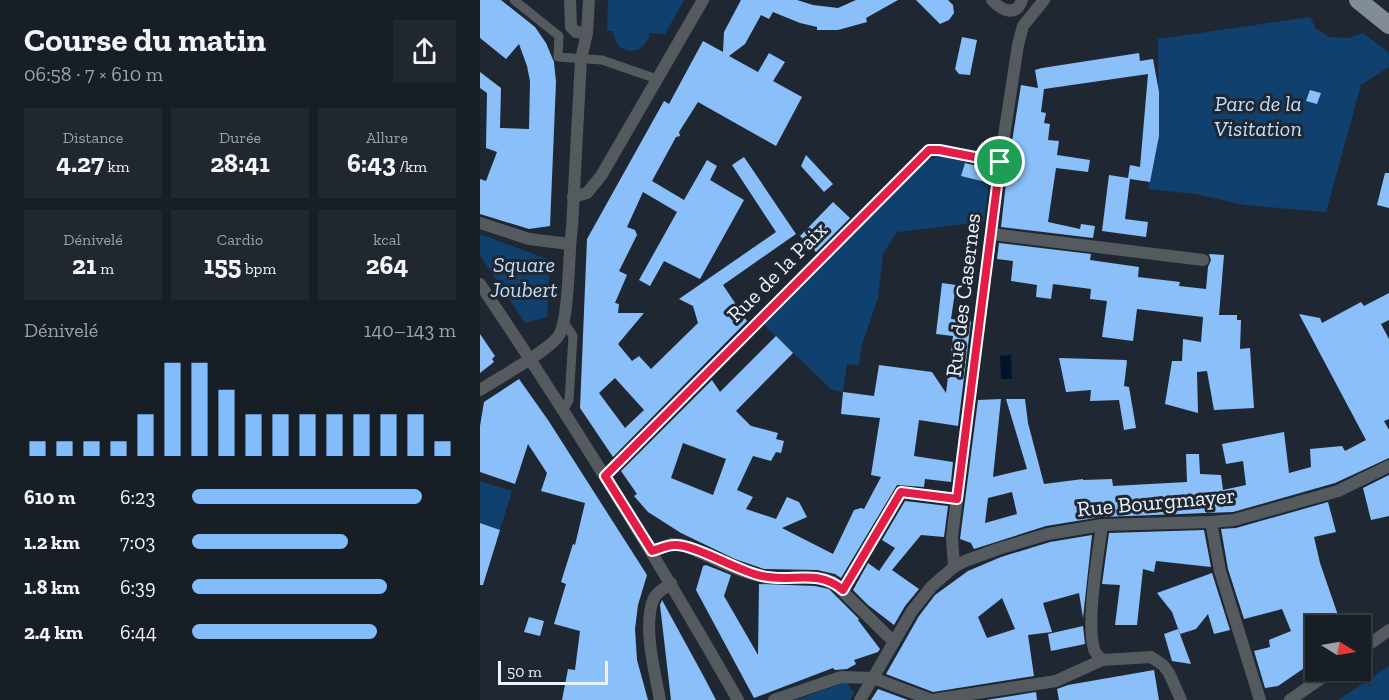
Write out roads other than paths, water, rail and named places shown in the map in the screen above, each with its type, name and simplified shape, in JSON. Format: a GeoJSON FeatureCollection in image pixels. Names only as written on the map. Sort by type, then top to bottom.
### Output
{"type":"FeatureCollection","features":[{"type":"Feature","properties":{"kind":"main road"},"geometry":{"type":"LineString","coordinates":[[1358,0],[1389,25]]}},
{"type":"Feature","properties":{"kind":"street"},"geometry":{"type":"LineString","coordinates":[[514,0],[559,36],[558,57],[602,60],[657,79]]}},
{"type":"Feature","properties":{"kind":"street"},"geometry":{"type":"LineString","coordinates":[[570,0],[571,27],[576,32],[587,33]]}},
{"type":"Feature","properties":{"kind":"street"},"geometry":{"type":"LineString","coordinates":[[480,390],[558,338],[564,322],[578,135],[581,58],[587,33],[589,0]]}},
{"type":"Feature","properties":{"kind":"street"},"geometry":{"type":"LineString","coordinates":[[573,197],[588,193],[612,159],[703,0]]}},
{"type":"Feature","properties":{"kind":"street"},"geometry":{"type":"LineString","coordinates":[[992,0],[1005,11],[1012,11],[1017,9],[1022,0]]}},
{"type":"Feature","properties":{"kind":"street","name":"Rue des Casernes"},"geometry":{"type":"LineString","coordinates":[[954,567],[952,537],[1000,162],[1018,45],[1023,26],[1038,2]]}},
{"type":"Feature","properties":{"kind":"street","name":"Rue de la Paix"},"geometry":{"type":"LineString","coordinates":[[605,476],[929,150],[1000,162]]}},
{"type":"Feature","properties":{"kind":"street"},"geometry":{"type":"LineString","coordinates":[[480,223],[529,239],[569,244]]}},
{"type":"Feature","properties":{"kind":"street"},"geometry":{"type":"LineString","coordinates":[[992,234],[1203,261]]}},
{"type":"Feature","properties":{"kind":"street"},"geometry":{"type":"LineString","coordinates":[[480,284],[530,358],[652,551],[738,700]]}},
{"type":"Feature","properties":{"kind":"street"},"geometry":{"type":"LineString","coordinates":[[563,411],[569,400],[573,358],[573,336],[564,322]]}},
{"type":"Feature","properties":{"kind":"street","name":"Rue Bourgmayer"},"geometry":{"type":"LineString","coordinates":[[860,700],[912,611],[932,586],[954,567],[998,549],[1048,534],[1102,525],[1234,520],[1338,491],[1389,466]]}},
{"type":"Feature","properties":{"kind":"street"},"geometry":{"type":"LineString","coordinates":[[843,590],[901,492],[957,499]]}},
{"type":"Feature","properties":{"kind":"street"},"geometry":{"type":"LineString","coordinates":[[1211,522],[1220,571],[1260,700]]}},
{"type":"Feature","properties":{"kind":"street"},"geometry":{"type":"LineString","coordinates":[[1102,525],[1092,624],[1094,650],[1102,660]]}},
{"type":"Feature","properties":{"kind":"street"},"geometry":{"type":"LineString","coordinates":[[652,551],[672,544],[683,545],[747,573],[776,578],[823,578],[843,590],[894,642]]}},
{"type":"Feature","properties":{"kind":"street"},"geometry":{"type":"LineString","coordinates":[[660,700],[651,649],[651,606],[655,595],[671,583]]}},
{"type":"Feature","properties":{"kind":"street"},"geometry":{"type":"LineString","coordinates":[[1371,643],[1389,630]]}},
{"type":"Feature","properties":{"kind":"street"},"geometry":{"type":"LineString","coordinates":[[774,700],[841,677],[873,678],[932,700],[1056,681],[1102,660],[1151,657],[1163,665],[1169,673],[1181,700]]}},
{"type":"Feature","properties":{"kind":"street"},"geometry":{"type":"LineString","coordinates":[[1290,700],[1317,681]]}},
{"type":"Feature","properties":{"kind":"park label","name":"Parc de la Visitation"},"geometry":{"type":"Point","coordinates":[1258,116]}},
{"type":"Feature","properties":{"kind":"park label","name":"Square Joubert"},"geometry":{"type":"Point","coordinates":[524,276]}}]}
